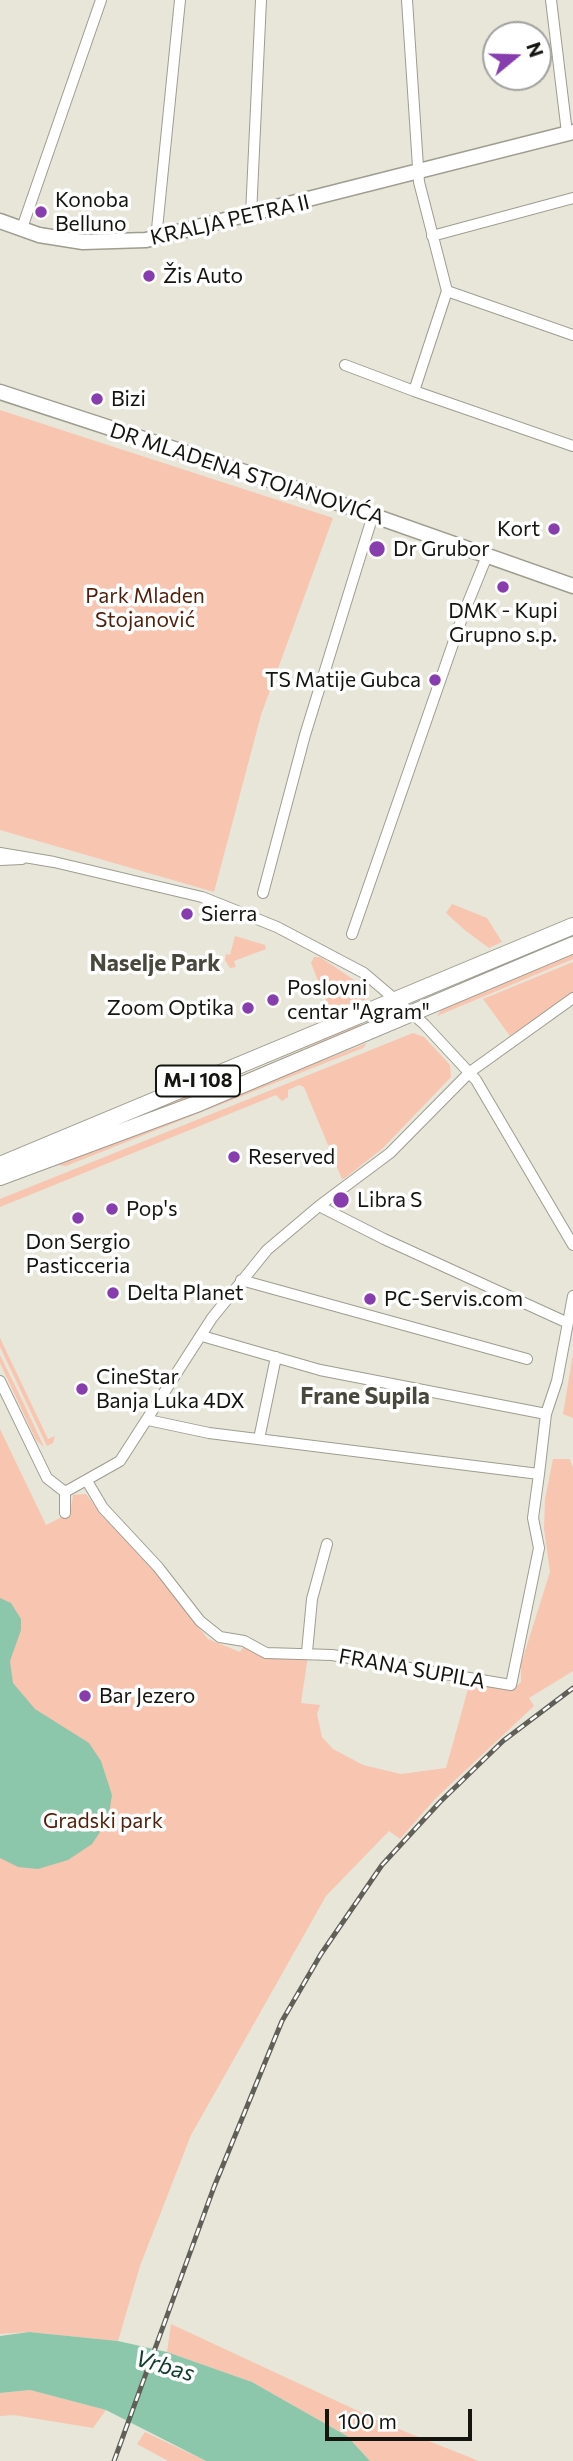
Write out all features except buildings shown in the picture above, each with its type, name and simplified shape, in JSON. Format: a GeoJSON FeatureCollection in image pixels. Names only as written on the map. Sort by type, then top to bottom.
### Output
{"type":"FeatureCollection","features":[{"type":"Feature","properties":{"kind":"main road","name":"KRALJA PETRA II"},"geometry":{"type":"LineString","coordinates":[[0,221],[39,235],[83,242],[156,239],[570,132]]}},
{"type":"Feature","properties":{"kind":"main road","name":"DR MLADENA STOJANOVIĆA"},"geometry":{"type":"LineString","coordinates":[[0,392],[373,515],[573,586]]}},
{"type":"Feature","properties":{"kind":"main road","name":"M-I 108"},"geometry":{"type":"LineString","coordinates":[[0,1165],[573,926]]}},
{"type":"Feature","properties":{"kind":"main road","name":"M-I 108"},"geometry":{"type":"LineString","coordinates":[[0,1177],[144,1125],[573,945]]}},
{"type":"Feature","properties":{"kind":"street"},"geometry":{"type":"LineString","coordinates":[[23,228],[101,0]]}},
{"type":"Feature","properties":{"kind":"street"},"geometry":{"type":"LineString","coordinates":[[156,239],[180,0]]}},
{"type":"Feature","properties":{"kind":"street"},"geometry":{"type":"LineString","coordinates":[[250,216],[261,0]]}},
{"type":"Feature","properties":{"kind":"street"},"geometry":{"type":"LineString","coordinates":[[407,0],[418,173],[447,291],[414,391]]}},
{"type":"Feature","properties":{"kind":"street"},"geometry":{"type":"LineString","coordinates":[[551,0],[570,132]]}},
{"type":"Feature","properties":{"kind":"street"},"geometry":{"type":"LineString","coordinates":[[432,236],[573,198]]}},
{"type":"Feature","properties":{"kind":"street"},"geometry":{"type":"LineString","coordinates":[[447,291],[573,335]]}},
{"type":"Feature","properties":{"kind":"street"},"geometry":{"type":"LineString","coordinates":[[345,365],[573,446]]}},
{"type":"Feature","properties":{"kind":"street"},"geometry":{"type":"LineString","coordinates":[[263,892],[305,735],[373,515]]}},
{"type":"Feature","properties":{"kind":"street"},"geometry":{"type":"LineString","coordinates":[[352,934],[463,615],[487,556]]}},
{"type":"Feature","properties":{"kind":"street"},"geometry":{"type":"LineString","coordinates":[[0,853],[18,855],[22,859]]}},
{"type":"Feature","properties":{"kind":"street"},"geometry":{"type":"LineString","coordinates":[[0,860],[54,862],[202,897],[256,918],[348,963],[397,1000],[470,1072],[494,1107],[573,1245]]}},
{"type":"Feature","properties":{"kind":"street"},"geometry":{"type":"LineString","coordinates":[[65,1492],[120,1461],[242,1280],[279,1239],[390,1153],[470,1072],[573,998]]}},
{"type":"Feature","properties":{"kind":"street"},"geometry":{"type":"LineString","coordinates":[[319,1206],[383,1239],[568,1323]]}},
{"type":"Feature","properties":{"kind":"street"},"geometry":{"type":"LineString","coordinates":[[242,1280],[527,1359]]}},
{"type":"Feature","properties":{"kind":"street","name":"FRANA SUPILA"},"geometry":{"type":"LineString","coordinates":[[87,1481],[103,1508],[209,1630],[220,1637],[244,1641],[266,1653],[307,1652],[389,1663],[511,1685],[539,1548],[533,1518],[546,1414],[557,1381],[573,1296]]}},
{"type":"Feature","properties":{"kind":"street"},"geometry":{"type":"LineString","coordinates":[[202,1336],[320,1370],[546,1414]]}},
{"type":"Feature","properties":{"kind":"street"},"geometry":{"type":"LineString","coordinates":[[259,1439],[276,1357]]}},
{"type":"Feature","properties":{"kind":"street"},"geometry":{"type":"LineString","coordinates":[[0,1381],[47,1478],[65,1492]]}},
{"type":"Feature","properties":{"kind":"street"},"geometry":{"type":"LineString","coordinates":[[148,1420],[259,1439],[540,1474]]}},
{"type":"Feature","properties":{"kind":"street"},"geometry":{"type":"LineString","coordinates":[[65,1492],[65,1513]]}},
{"type":"Feature","properties":{"kind":"street"},"geometry":{"type":"LineString","coordinates":[[307,1652],[312,1598],[327,1544]]}},
{"type":"Feature","properties":{"kind":"green space","name":"Park Mladen Stojanović"},"geometry":{"type":"Polygon","coordinates":[[[0,410],[333,518],[261,715],[214,892],[0,830],[0,410]]]}},
{"type":"Feature","properties":{"kind":"green space"},"geometry":{"type":"Polygon","coordinates":[[[452,904],[487,918],[502,942],[489,948],[466,931],[446,913],[452,904]]]}},
{"type":"Feature","properties":{"kind":"green space"},"geometry":{"type":"Polygon","coordinates":[[[573,935],[573,938],[437,992],[461,981],[573,935]]]}},
{"type":"Feature","properties":{"kind":"green space"},"geometry":{"type":"Polygon","coordinates":[[[235,936],[265,945],[266,949],[234,961],[236,967],[230,968],[225,960],[226,954],[230,955],[235,936]]]}},
{"type":"Feature","properties":{"kind":"green space"},"geometry":{"type":"Polygon","coordinates":[[[573,954],[573,959],[437,1016],[444,1006],[573,954]]]}},
{"type":"Feature","properties":{"kind":"green space"},"geometry":{"type":"Polygon","coordinates":[[[314,957],[320,957],[363,986],[369,998],[331,1013],[311,963],[314,957]]]}},
{"type":"Feature","properties":{"kind":"green space"},"geometry":{"type":"Polygon","coordinates":[[[573,962],[573,993],[510,1036],[483,999],[573,962]]]}},
{"type":"Feature","properties":{"kind":"green space"},"geometry":{"type":"Polygon","coordinates":[[[359,1024],[360,1026],[230,1078],[188,1100],[60,1147],[359,1024]]]}},
{"type":"Feature","properties":{"kind":"green space"},"geometry":{"type":"Polygon","coordinates":[[[413,1033],[424,1037],[450,1065],[451,1077],[382,1149],[345,1178],[342,1179],[304,1087],[299,1085],[288,1090],[288,1097],[282,1101],[276,1095],[0,1207],[0,1199],[413,1033]]]}},
{"type":"Feature","properties":{"kind":"green space"},"geometry":{"type":"Polygon","coordinates":[[[367,1043],[363,1048],[66,1166],[57,1165],[367,1043]]]}},
{"type":"Feature","properties":{"kind":"green space"},"geometry":{"type":"Polygon","coordinates":[[[0,1338],[48,1439],[55,1436],[53,1443],[47,1446],[0,1347],[0,1338]]]}},
{"type":"Feature","properties":{"kind":"green space"},"geometry":{"type":"Polygon","coordinates":[[[573,1354],[573,1418],[563,1414],[573,1354]]]}},
{"type":"Feature","properties":{"kind":"green space"},"geometry":{"type":"Polygon","coordinates":[[[0,1355],[44,1447],[36,1440],[0,1363],[0,1355]]]}},
{"type":"Feature","properties":{"kind":"green space","name":"Gradski park"},"geometry":{"type":"Polygon","coordinates":[[[0,1429],[46,1525],[70,1513],[73,1495],[86,1494],[101,1515],[139,1552],[208,1639],[240,1652],[245,1645],[308,1656],[301,1703],[320,1705],[317,1714],[322,1737],[333,1749],[363,1765],[401,1774],[446,1768],[470,1682],[511,1691],[521,1682],[521,1664],[550,1572],[544,1529],[545,1499],[553,1459],[570,1459],[573,1468],[573,1671],[529,1698],[534,1706],[435,1799],[400,1839],[389,1831],[326,1896],[191,2135],[140,2266],[118,2341],[29,2332],[0,2334],[0,1429]]]}},
{"type":"Feature","properties":{"kind":"green space"},"geometry":{"type":"Polygon","coordinates":[[[171,2324],[386,2424],[479,2461],[370,2461],[347,2436],[252,2382],[167,2352],[171,2324]]]}},
{"type":"Feature","properties":{"kind":"green space"},"geometry":{"type":"Polygon","coordinates":[[[30,2390],[106,2410],[93,2428],[14,2415],[0,2416],[0,2393],[30,2390]]]}},
{"type":"Feature","properties":{"kind":"green space"},"geometry":{"type":"Polygon","coordinates":[[[145,2432],[206,2461],[168,2461],[137,2444],[145,2432]]]}},
{"type":"Feature","properties":{"kind":"water"},"geometry":{"type":"Polygon","coordinates":[[[0,1598],[11,1603],[21,1619],[21,1630],[10,1661],[13,1683],[35,1709],[89,1743],[101,1761],[112,1795],[108,1820],[92,1844],[68,1860],[38,1869],[18,1867],[0,1858],[0,1598]]]}},
{"type":"Feature","properties":{"kind":"water","name":"Vrbas"},"geometry":{"type":"Polygon","coordinates":[[[29,2332],[118,2341],[167,2352],[252,2382],[347,2436],[370,2461],[206,2461],[106,2410],[30,2390],[0,2393],[0,2336],[29,2332]]]}},
{"type":"Feature","properties":{"kind":"railway"},"geometry":{"type":"LineString","coordinates":[[114,2461],[214,2187],[282,2021],[321,1954],[382,1865],[440,1802],[503,1741],[573,1688]]}},
{"type":"Feature","properties":{"kind":"place","name":"Konoba Belluno"},"geometry":{"type":"Point","coordinates":[41,212]}},
{"type":"Feature","properties":{"kind":"place","name":"Žis Auto"},"geometry":{"type":"Point","coordinates":[149,276]}},
{"type":"Feature","properties":{"kind":"place","name":"Bizi"},"geometry":{"type":"Point","coordinates":[97,399]}},
{"type":"Feature","properties":{"kind":"place","name":"Kort"},"geometry":{"type":"Point","coordinates":[554,529]}},
{"type":"Feature","properties":{"kind":"place","name":"Dr Grubor"},"geometry":{"type":"Point","coordinates":[377,549]}},
{"type":"Feature","properties":{"kind":"place","name":"DMK - Kupi Grupno s.p."},"geometry":{"type":"Point","coordinates":[503,587]}},
{"type":"Feature","properties":{"kind":"place","name":"TS Matije Gubca"},"geometry":{"type":"Point","coordinates":[435,680]}},
{"type":"Feature","properties":{"kind":"place","name":"Sierra"},"geometry":{"type":"Point","coordinates":[187,914]}},
{"type":"Feature","properties":{"kind":"place","name":"Poslovni centar \"Agram\""},"geometry":{"type":"Point","coordinates":[273,1000]}},
{"type":"Feature","properties":{"kind":"place","name":"Zoom Optika"},"geometry":{"type":"Point","coordinates":[248,1008]}},
{"type":"Feature","properties":{"kind":"place","name":"Reserved"},"geometry":{"type":"Point","coordinates":[234,1157]}},
{"type":"Feature","properties":{"kind":"place","name":"Libra S"},"geometry":{"type":"Point","coordinates":[341,1200]}},
{"type":"Feature","properties":{"kind":"place","name":"Pop's"},"geometry":{"type":"Point","coordinates":[112,1209]}},
{"type":"Feature","properties":{"kind":"place","name":"Don Sergio Pasticceria"},"geometry":{"type":"Point","coordinates":[78,1218]}},
{"type":"Feature","properties":{"kind":"place","name":"Delta Planet"},"geometry":{"type":"Point","coordinates":[113,1293]}},
{"type":"Feature","properties":{"kind":"place","name":"PC-Servis.com"},"geometry":{"type":"Point","coordinates":[370,1299]}},
{"type":"Feature","properties":{"kind":"place","name":"CineStar Banja Luka 4DX"},"geometry":{"type":"Point","coordinates":[82,1389]}},
{"type":"Feature","properties":{"kind":"place","name":"Bar Jezero"},"geometry":{"type":"Point","coordinates":[85,1696]}},
{"type":"Feature","properties":{"kind":"district","name":"Naselje Park"},"geometry":{"type":"Point","coordinates":[155,963]}},
{"type":"Feature","properties":{"kind":"district","name":"Frane Supila"},"geometry":{"type":"Point","coordinates":[365,1396]}}]}
